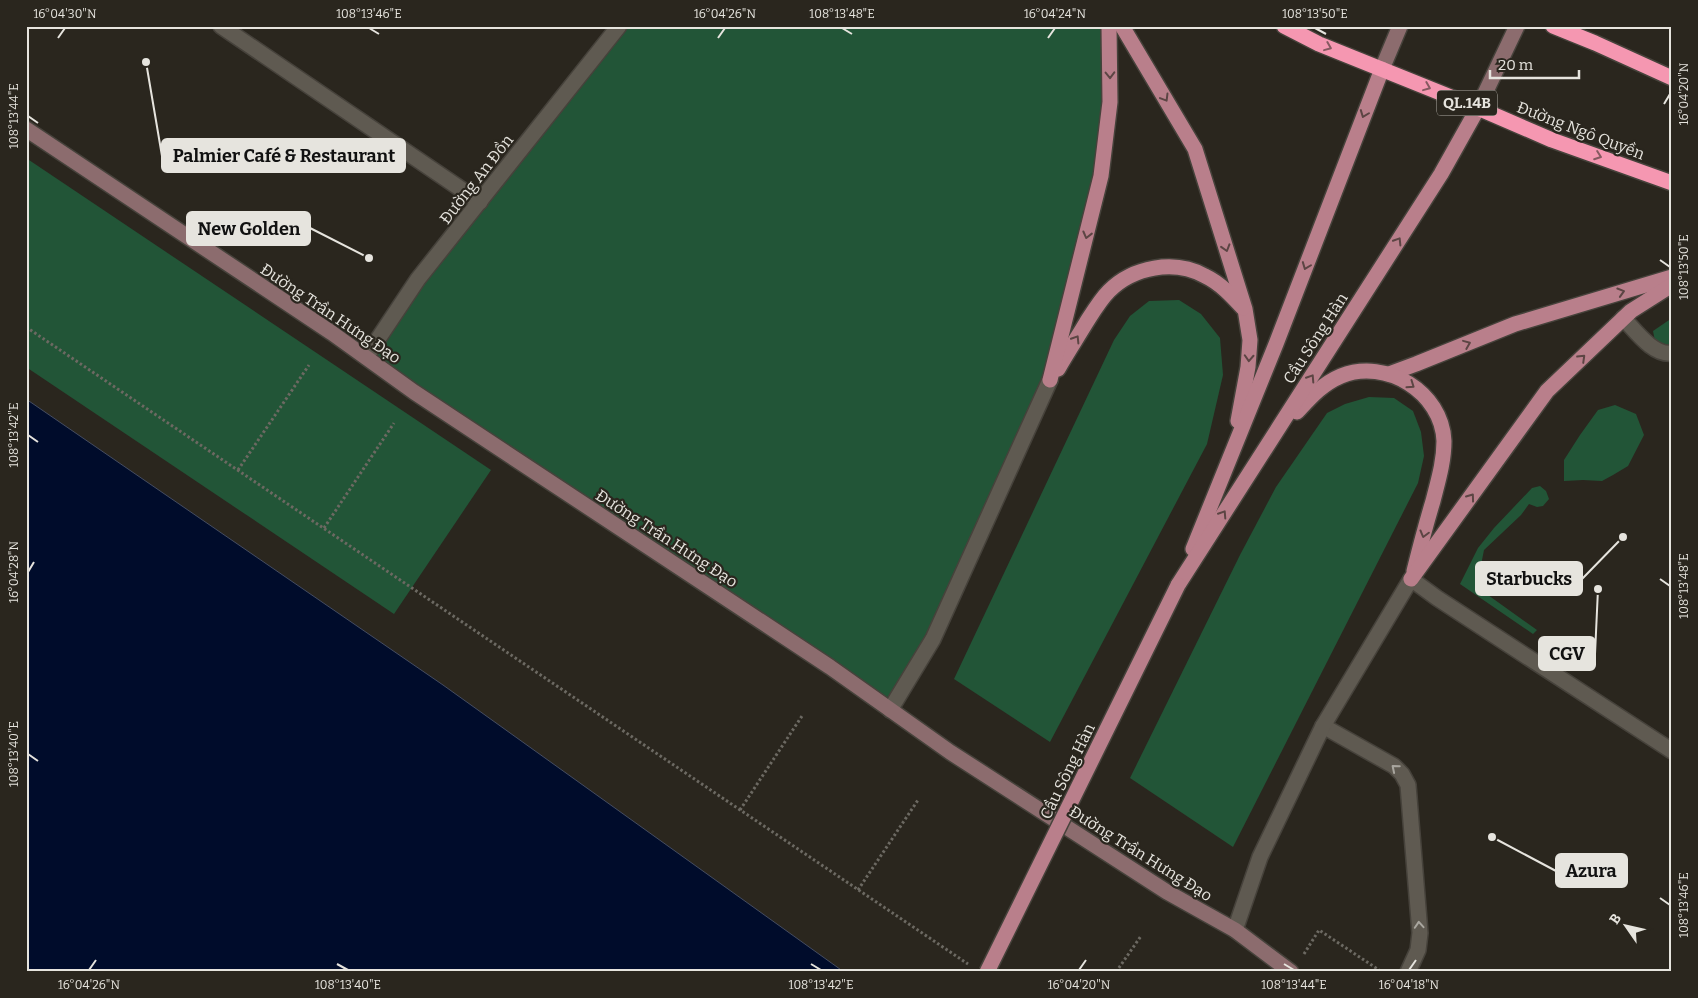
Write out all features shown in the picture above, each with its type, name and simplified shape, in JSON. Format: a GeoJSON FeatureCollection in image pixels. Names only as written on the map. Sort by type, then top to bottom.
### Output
{"type":"FeatureCollection","features":[{"type":"Feature","properties":{"kind":"highway","name":"Đường Ngô Quyền"},"geometry":{"type":"LineString","coordinates":[[1284,26],[1319,44],[1552,140],[1672,183]]}},
{"type":"Feature","properties":{"kind":"highway"},"geometry":{"type":"LineString","coordinates":[[1553,26],[1672,78]]}},
{"type":"Feature","properties":{"kind":"main road"},"geometry":{"type":"LineString","coordinates":[[1050,380],[1101,176],[1110,102],[1109,26]]}},
{"type":"Feature","properties":{"kind":"main road"},"geometry":{"type":"LineString","coordinates":[[1122,26],[1195,149],[1245,309],[1250,340],[1248,367],[1232,454]]}},
{"type":"Feature","properties":{"kind":"main road"},"geometry":{"type":"LineString","coordinates":[[1382,69],[1400,26]]}},
{"type":"Feature","properties":{"kind":"main road"},"geometry":{"type":"LineString","coordinates":[[1478,108],[1517,26]]}},
{"type":"Feature","properties":{"kind":"main road","name":"Cầu Sông Hàn"},"geometry":{"type":"LineString","coordinates":[[987,972],[1178,585],[1276,344],[1382,69]]}},
{"type":"Feature","properties":{"kind":"main road","name":"Cầu Sông Hàn"},"geometry":{"type":"LineString","coordinates":[[1178,585],[1441,174],[1478,108]]}},
{"type":"Feature","properties":{"kind":"main road","name":"Đường Trần Hưng Đạo"},"geometry":{"type":"LineString","coordinates":[[26,129],[366,357],[414,392],[830,666],[950,752],[1167,892],[1235,930],[1291,972]]}},
{"type":"Feature","properties":{"kind":"main road"},"geometry":{"type":"LineString","coordinates":[[1050,380],[1108,292],[1129,276],[1154,268],[1180,267],[1205,276],[1227,291],[1245,309]]}},
{"type":"Feature","properties":{"kind":"main road"},"geometry":{"type":"LineString","coordinates":[[1388,374],[1515,324],[1672,277]]}},
{"type":"Feature","properties":{"kind":"main road"},"geometry":{"type":"LineString","coordinates":[[1412,579],[1547,391],[1631,311],[1672,285]]}},
{"type":"Feature","properties":{"kind":"main road"},"geometry":{"type":"LineString","coordinates":[[1270,441],[1320,388],[1341,376],[1365,371],[1388,374],[1410,383],[1427,398],[1439,417],[1444,439],[1443,461],[1412,579]]}},
{"type":"Feature","properties":{"kind":"street"},"geometry":{"type":"LineString","coordinates":[[221,26],[480,202]]}},
{"type":"Feature","properties":{"kind":"street","name":"Đường An Đồn"},"geometry":{"type":"LineString","coordinates":[[366,357],[418,279],[619,26]]}},
{"type":"Feature","properties":{"kind":"street"},"geometry":{"type":"LineString","coordinates":[[1623,318],[1649,346],[1667,354],[1672,353]]}},
{"type":"Feature","properties":{"kind":"street"},"geometry":{"type":"LineString","coordinates":[[890,710],[933,639],[1050,380]]}},
{"type":"Feature","properties":{"kind":"street"},"geometry":{"type":"LineString","coordinates":[[1235,930],[1260,857],[1324,726],[1412,579],[1445,603],[1672,751]]}},
{"type":"Feature","properties":{"kind":"street"},"geometry":{"type":"LineString","coordinates":[[1324,726],[1394,766],[1402,774],[1408,785],[1420,933],[1418,950],[1408,972]]}},
{"type":"Feature","properties":{"kind":"path"},"geometry":{"type":"LineString","coordinates":[[26,327],[971,966]]}},
{"type":"Feature","properties":{"kind":"path"},"geometry":{"type":"LineString","coordinates":[[238,470],[309,365]]}},
{"type":"Feature","properties":{"kind":"path"},"geometry":{"type":"LineString","coordinates":[[324,528],[394,423]]}},
{"type":"Feature","properties":{"kind":"path"},"geometry":{"type":"LineString","coordinates":[[740,810],[802,716]]}},
{"type":"Feature","properties":{"kind":"path"},"geometry":{"type":"LineString","coordinates":[[858,890],[918,800]]}},
{"type":"Feature","properties":{"kind":"path"},"geometry":{"type":"LineString","coordinates":[[1303,955],[1319,930],[1382,972]]}},
{"type":"Feature","properties":{"kind":"path"},"geometry":{"type":"LineString","coordinates":[[1116,972],[1141,936]]}},
{"type":"Feature","properties":{"kind":"green space"},"geometry":{"type":"Polygon","coordinates":[[[620,26],[1109,26],[1110,102],[1050,380],[890,710],[366,357],[620,26]]]}},
{"type":"Feature","properties":{"kind":"green space"},"geometry":{"type":"Polygon","coordinates":[[[26,158],[491,470],[394,614],[26,367],[26,158]]]}},
{"type":"Feature","properties":{"kind":"green space"},"geometry":{"type":"Polygon","coordinates":[[[1179,300],[1201,314],[1220,338],[1223,375],[1207,444],[1050,742],[954,679],[1114,340],[1130,316],[1149,301],[1179,300]]]}},
{"type":"Feature","properties":{"kind":"green space"},"geometry":{"type":"Polygon","coordinates":[[[1672,318],[1672,344],[1668,345],[1655,341],[1653,331],[1672,318]]]}},
{"type":"Feature","properties":{"kind":"green space"},"geometry":{"type":"Polygon","coordinates":[[[1369,397],[1394,398],[1413,411],[1421,432],[1424,456],[1418,483],[1233,847],[1130,778],[1240,555],[1276,487],[1327,413],[1345,404],[1369,397]]]}},
{"type":"Feature","properties":{"kind":"green space"},"geometry":{"type":"Polygon","coordinates":[[[1615,405],[1636,414],[1644,435],[1628,466],[1602,481],[1564,481],[1564,460],[1580,435],[1598,410],[1615,405]]]}},
{"type":"Feature","properties":{"kind":"green space"},"geometry":{"type":"Polygon","coordinates":[[[1540,486],[1546,491],[1549,499],[1543,506],[1537,507],[1529,504],[1521,515],[1484,550],[1479,575],[1488,595],[1537,630],[1533,634],[1460,584],[1478,548],[1494,528],[1532,488],[1540,486]]]}},
{"type":"Feature","properties":{"kind":"water"},"geometry":{"type":"Polygon","coordinates":[[[26,399],[443,685],[844,972],[26,972],[26,399]]]}},
{"type":"Feature","properties":{"kind":"place","name":"Palmier Café & Restaurant"},"geometry":{"type":"Point","coordinates":[146,62]}},
{"type":"Feature","properties":{"kind":"place","name":"New Golden"},"geometry":{"type":"Point","coordinates":[369,258]}},
{"type":"Feature","properties":{"kind":"place","name":"Starbucks"},"geometry":{"type":"Point","coordinates":[1623,537]}},
{"type":"Feature","properties":{"kind":"place","name":"CGV"},"geometry":{"type":"Point","coordinates":[1598,589]}},
{"type":"Feature","properties":{"kind":"place","name":"Azura"},"geometry":{"type":"Point","coordinates":[1492,837]}}]}
